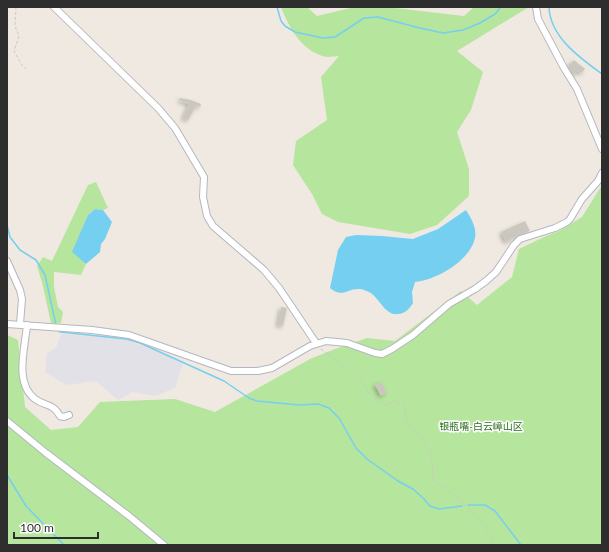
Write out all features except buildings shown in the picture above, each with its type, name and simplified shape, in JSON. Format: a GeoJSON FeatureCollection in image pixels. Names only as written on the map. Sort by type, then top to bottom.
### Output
{"type":"FeatureCollection","features":[{"type":"Feature","properties":{"kind":"street"},"geometry":{"type":"LineString","coordinates":[[54,7],[158,108],[175,128],[204,177],[204,196],[207,216],[214,226],[264,270],[288,301],[316,343]]}},
{"type":"Feature","properties":{"kind":"street"},"geometry":{"type":"LineString","coordinates":[[536,7],[538,19],[577,89],[602,149]]}},
{"type":"Feature","properties":{"kind":"street"},"geometry":{"type":"LineString","coordinates":[[7,324],[92,330],[129,335],[231,371],[258,371],[272,368],[316,343],[326,341],[338,341],[354,344],[378,354],[385,353],[412,335],[449,304],[486,281],[496,272],[514,244],[520,239],[555,228],[567,222],[582,199],[598,181],[602,173]]}},
{"type":"Feature","properties":{"kind":"street"},"geometry":{"type":"LineString","coordinates":[[7,261],[22,298],[20,324]]}},
{"type":"Feature","properties":{"kind":"street"},"geometry":{"type":"LineString","coordinates":[[27,325],[23,366],[23,377],[26,388],[30,395],[36,400],[54,407],[60,416],[64,417],[69,415]]}},
{"type":"Feature","properties":{"kind":"street"},"geometry":{"type":"LineString","coordinates":[[7,422],[46,454],[129,516],[164,545]]}},
{"type":"Feature","properties":{"kind":"path"},"geometry":{"type":"LineString","coordinates":[[16,7],[15,26],[19,36],[14,51],[21,64],[26,69]]}},
{"type":"Feature","properties":{"kind":"path"},"geometry":{"type":"LineString","coordinates":[[316,343],[321,349],[359,377],[380,404],[384,405],[395,401],[404,406],[406,411],[404,416],[407,423],[423,442],[432,459],[433,479],[462,502],[484,525],[495,545]]}},
{"type":"Feature","properties":{"kind":"shaded area"},"geometry":{"type":"Polygon","coordinates":[[[61,334],[119,338],[159,351],[183,363],[175,388],[155,396],[132,392],[118,400],[96,381],[66,385],[45,372],[47,353],[56,348],[61,334]]]}},
{"type":"Feature","properties":{"kind":"green space"},"geometry":{"type":"Polygon","coordinates":[[[281,7],[307,7],[317,16],[355,7],[386,7],[464,16],[474,7],[529,7],[457,51],[483,72],[471,110],[457,132],[469,169],[469,196],[437,225],[410,234],[338,222],[322,214],[312,194],[293,165],[296,141],[327,120],[321,77],[339,56],[327,57],[318,55],[304,45],[288,23],[281,7]]]}},
{"type":"Feature","properties":{"kind":"green space"},"geometry":{"type":"Polygon","coordinates":[[[96,182],[108,208],[103,210],[95,209],[88,215],[73,252],[86,264],[81,275],[54,272],[54,287],[58,307],[63,312],[61,323],[51,323],[37,266],[43,257],[52,261],[88,185],[96,182]]]}},
{"type":"Feature","properties":{"kind":"green space","name":"银瓶嘴-白云嶂山区"},"geometry":{"type":"Polygon","coordinates":[[[602,185],[602,545],[7,545],[7,335],[18,340],[25,407],[51,430],[78,427],[100,402],[175,399],[215,412],[310,359],[335,349],[367,338],[395,341],[461,291],[477,305],[512,277],[519,249],[559,231],[582,217],[602,185]]]}},
{"type":"Feature","properties":{"kind":"water"},"geometry":{"type":"Polygon","coordinates":[[[95,209],[103,210],[112,222],[105,239],[101,244],[100,252],[86,264],[72,252],[88,215],[95,209]]]}},
{"type":"Feature","properties":{"kind":"water"},"geometry":{"type":"Polygon","coordinates":[[[466,210],[472,220],[475,231],[475,238],[472,246],[459,262],[451,268],[433,278],[415,282],[412,292],[413,303],[405,312],[401,314],[393,314],[389,312],[373,294],[362,289],[338,293],[330,288],[338,250],[346,237],[356,235],[413,239],[438,229],[466,210]]]}},
{"type":"Feature","properties":{"kind":"waterway"},"geometry":{"type":"LineString","coordinates":[[277,7],[281,21],[285,26],[295,32],[323,38],[335,37],[364,18],[378,17],[443,33],[463,30],[480,23],[495,14],[501,7]]}},
{"type":"Feature","properties":{"kind":"waterway"},"geometry":{"type":"LineString","coordinates":[[549,7],[551,18],[560,37],[576,54],[602,74]]}},
{"type":"Feature","properties":{"kind":"waterway"},"geometry":{"type":"LineString","coordinates":[[7,225],[10,237],[20,250],[36,260],[45,275],[56,325]]}},
{"type":"Feature","properties":{"kind":"waterway"},"geometry":{"type":"LineString","coordinates":[[58,330],[60,332],[126,339],[140,343],[224,381],[249,398],[257,401],[299,405],[318,404],[329,408],[339,418],[356,448],[367,459],[398,481],[413,489],[430,506],[439,509],[462,506]]}},
{"type":"Feature","properties":{"kind":"waterway"},"geometry":{"type":"LineString","coordinates":[[7,475],[26,506],[64,545]]}},
{"type":"Feature","properties":{"kind":"waterway"},"geometry":{"type":"LineString","coordinates":[[468,505],[485,505],[495,511],[521,545]]}}]}
